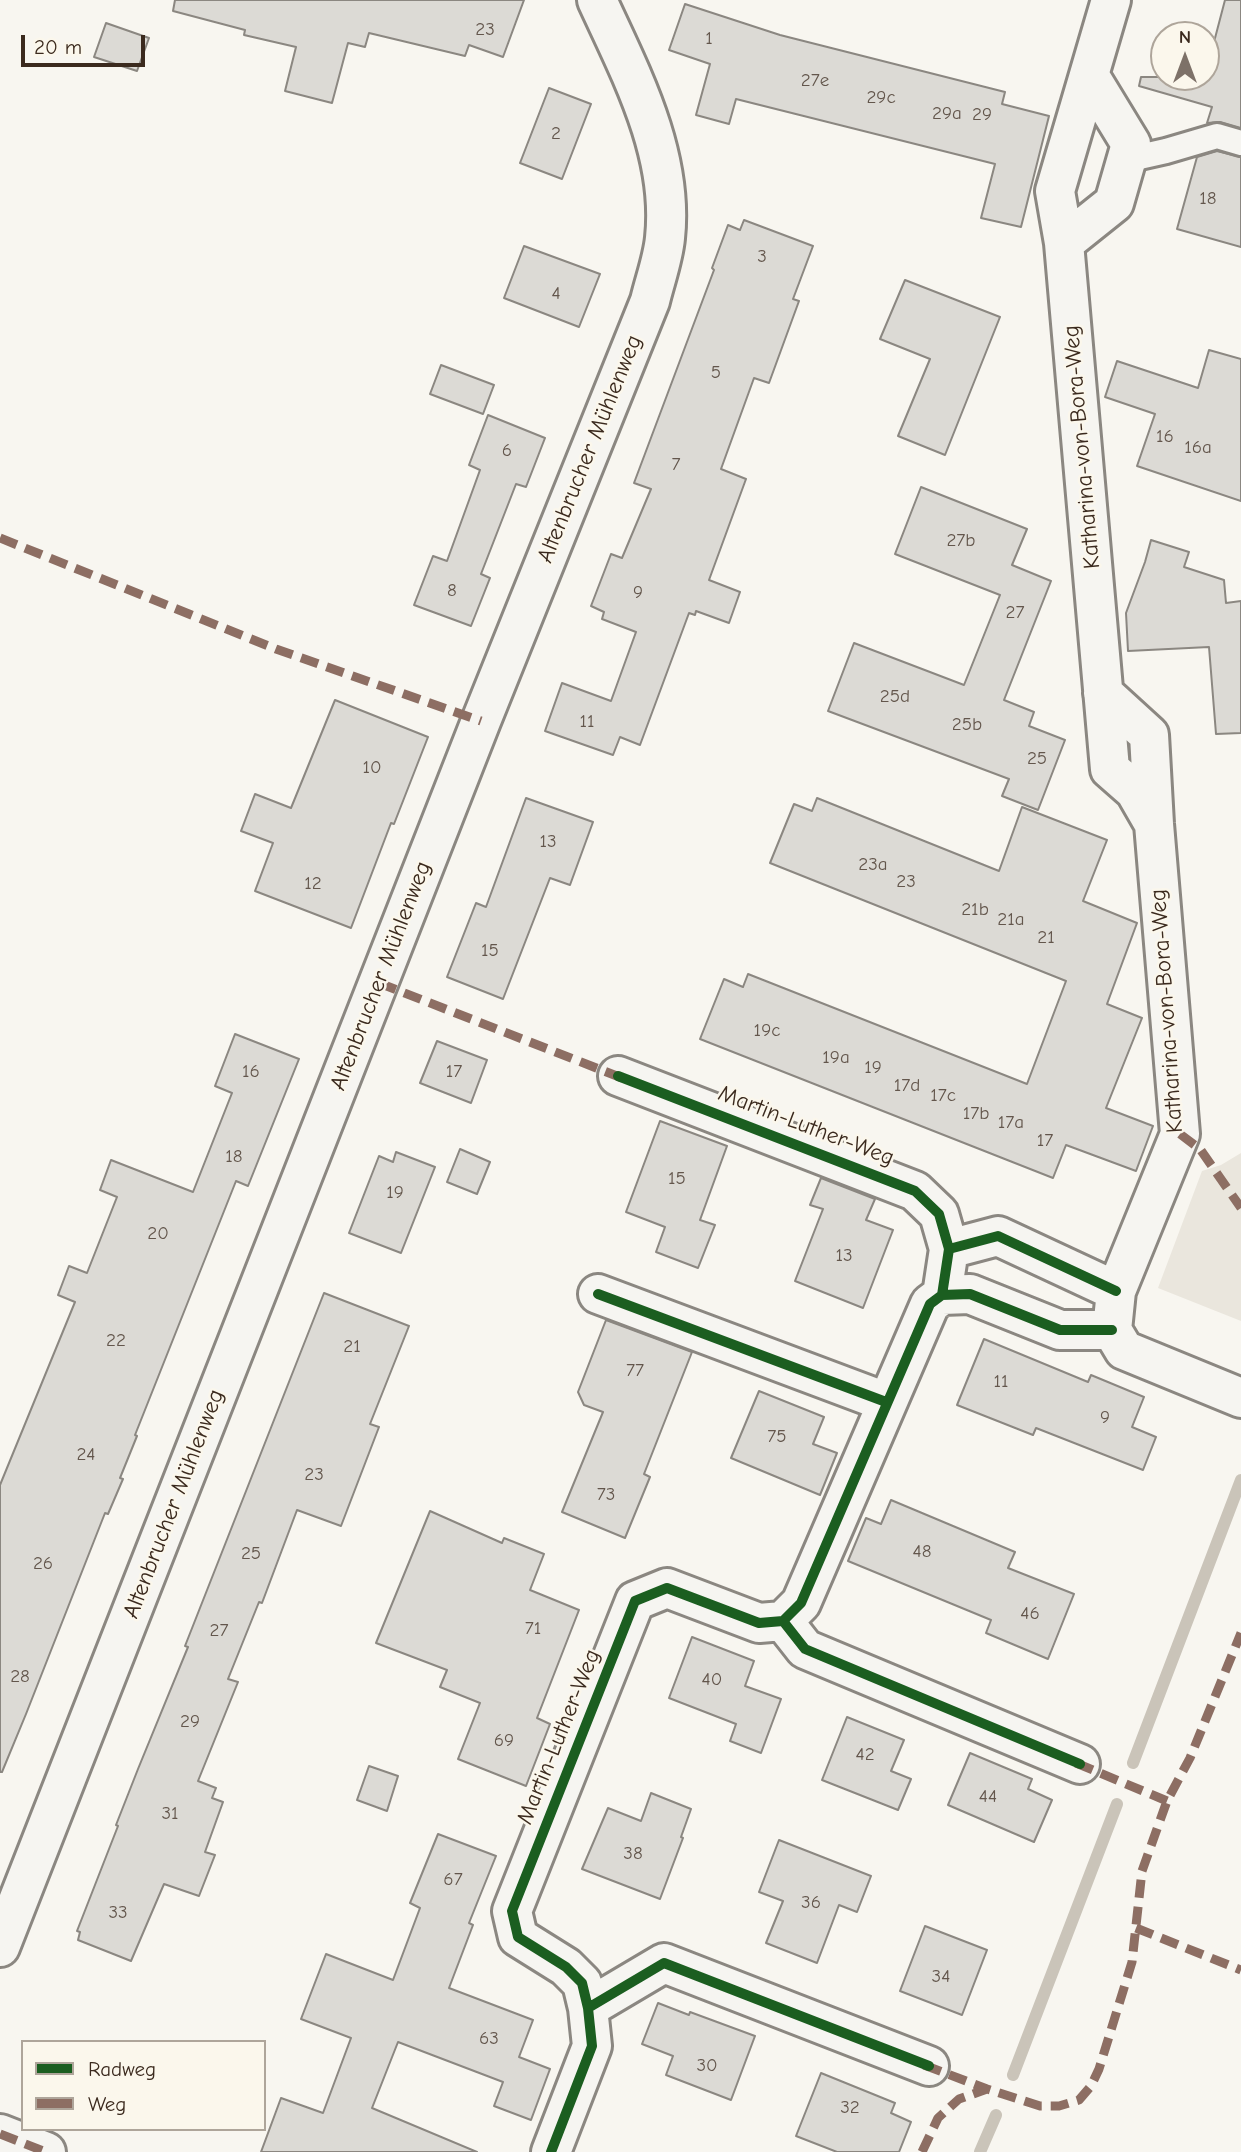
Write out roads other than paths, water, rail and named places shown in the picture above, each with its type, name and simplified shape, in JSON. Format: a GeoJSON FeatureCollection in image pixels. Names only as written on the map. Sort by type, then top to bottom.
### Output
{"type":"FeatureCollection","features":[{"type":"Feature","properties":{"kind":"street","name":"Altenbrucher Mühlenweg"},"geometry":{"type":"LineString","coordinates":[[0,1947],[481,721],[650,301],[665,239],[665,202],[660,167],[653,131],[597,0]]}},
{"type":"Feature","properties":{"kind":"street","name":"Katharina-von-Bora-Weg"},"geometry":{"type":"LineString","coordinates":[[1111,0],[1055,191],[1064,243],[1103,692],[1149,735],[1180,1134],[1116,1291],[1112,1330]]}},
{"type":"Feature","properties":{"kind":"street"},"geometry":{"type":"LineString","coordinates":[[1064,243],[1114,202],[1131,145],[1089,75]]}},
{"type":"Feature","properties":{"kind":"street","name":"Martin-Luther-Weg"},"geometry":{"type":"LineString","coordinates":[[551,2152],[592,2046],[588,2008],[582,1983],[566,1967],[518,1937],[512,1911],[635,1601],[667,1588],[759,1623],[783,1621],[801,1603],[930,1304],[942,1295],[949,1249],[939,1214],[915,1191],[618,1076]]}},
{"type":"Feature","properties":{"kind":"street"},"geometry":{"type":"LineString","coordinates":[[949,1249],[998,1236],[1116,1291]]}},
{"type":"Feature","properties":{"kind":"street"},"geometry":{"type":"LineString","coordinates":[[598,1294],[886,1402]]}},
{"type":"Feature","properties":{"kind":"street"},"geometry":{"type":"LineString","coordinates":[[942,1295],[970,1294],[1060,1330],[1112,1330],[1124,1350],[1241,1398]]}},
{"type":"Feature","properties":{"kind":"street"},"geometry":{"type":"LineString","coordinates":[[783,1621],[805,1649],[1080,1764]]}},
{"type":"Feature","properties":{"kind":"street"},"geometry":{"type":"LineString","coordinates":[[588,2008],[664,1963],[929,2066]]}},
{"type":"Feature","properties":{"kind":"street"},"geometry":{"type":"LineString","coordinates":[[0,2134],[46,2152]]}},
{"type":"Feature","properties":{"kind":"lane"},"geometry":{"type":"LineString","coordinates":[[1126,160],[1217,136],[1241,143]]}},
{"type":"Feature","properties":{"kind":"waterway"},"geometry":{"type":"LineString","coordinates":[[1133,1763],[1241,1480]]}},
{"type":"Feature","properties":{"kind":"waterway"},"geometry":{"type":"LineString","coordinates":[[1013,2075],[1117,1804]]}},
{"type":"Feature","properties":{"kind":"waterway"},"geometry":{"type":"LineString","coordinates":[[980,2152],[996,2115]]}}]}
